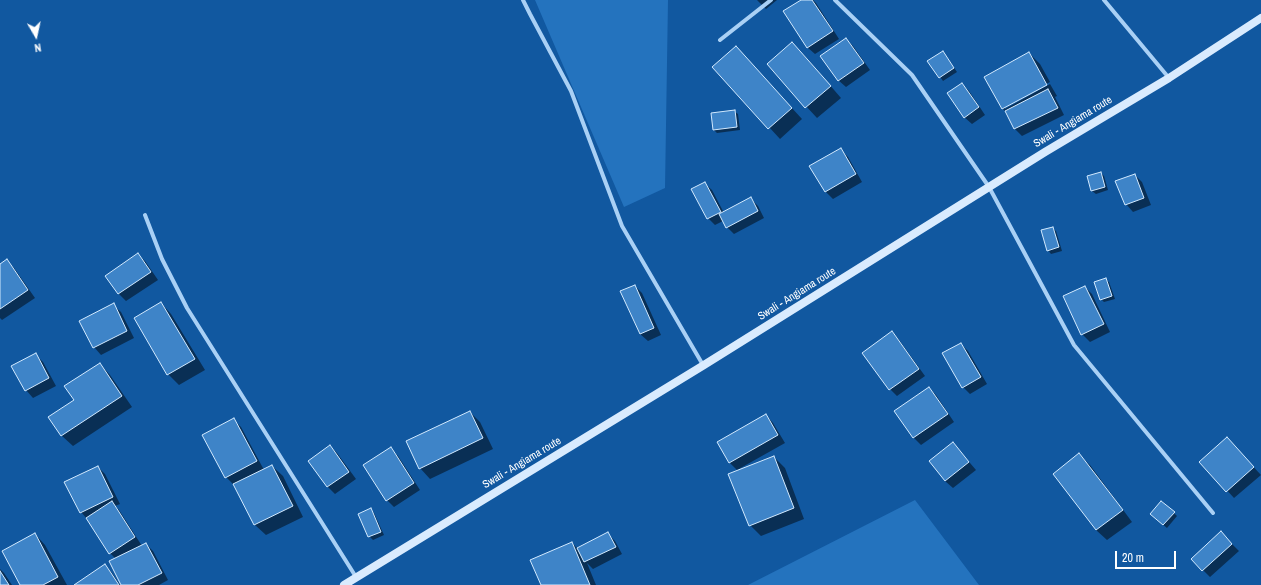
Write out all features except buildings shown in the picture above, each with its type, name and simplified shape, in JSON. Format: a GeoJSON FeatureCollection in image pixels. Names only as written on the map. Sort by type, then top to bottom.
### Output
{"type":"FeatureCollection","features":[{"type":"Feature","properties":{"kind":"street"},"geometry":{"type":"LineString","coordinates":[[523,0],[571,91],[622,226],[704,365]]}},
{"type":"Feature","properties":{"kind":"street"},"geometry":{"type":"LineString","coordinates":[[720,40],[771,0]]}},
{"type":"Feature","properties":{"kind":"street"},"geometry":{"type":"LineString","coordinates":[[835,0],[912,75],[989,187],[1074,345],[1213,513]]}},
{"type":"Feature","properties":{"kind":"street"},"geometry":{"type":"LineString","coordinates":[[1104,0],[1169,78]]}},
{"type":"Feature","properties":{"kind":"street","name":"Swali - Angiama route"},"geometry":{"type":"LineString","coordinates":[[344,585],[704,365],[1045,152],[1169,78],[1261,18]]}},
{"type":"Feature","properties":{"kind":"street"},"geometry":{"type":"LineString","coordinates":[[145,214],[162,259],[187,308],[356,577]]}},
{"type":"Feature","properties":{"kind":"shaded area"},"geometry":{"type":"Polygon","coordinates":[[[535,0],[668,0],[665,188],[624,207],[535,0]]]}},
{"type":"Feature","properties":{"kind":"shaded area"},"geometry":{"type":"Polygon","coordinates":[[[915,500],[979,585],[748,585],[915,500]]]}}]}
